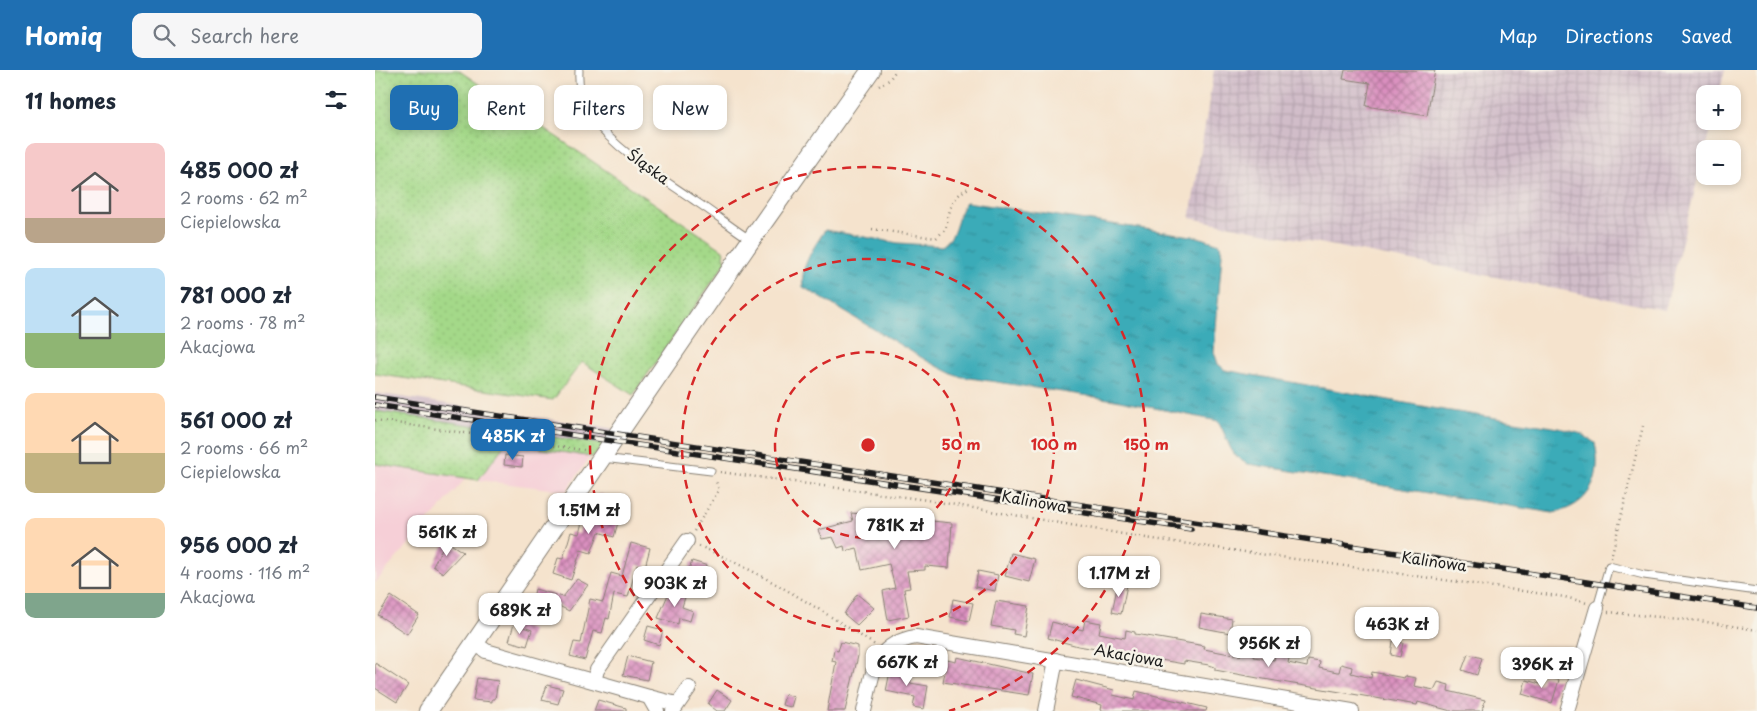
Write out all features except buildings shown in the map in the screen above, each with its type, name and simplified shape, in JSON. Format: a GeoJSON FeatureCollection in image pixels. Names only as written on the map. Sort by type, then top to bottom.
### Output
{"type":"FeatureCollection","features":[{"type":"Feature","properties":{"kind":"street"},"geometry":{"type":"LineString","coordinates":[[428,711],[751,240],[871,70]]}},
{"type":"Feature","properties":{"kind":"street"},"geometry":{"type":"LineString","coordinates":[[594,681],[597,670],[687,541]]}},
{"type":"Feature","properties":{"kind":"street"},"geometry":{"type":"LineString","coordinates":[[1567,711],[1597,608]]}},
{"type":"Feature","properties":{"kind":"street","name":"Akacjowa"},"geometry":{"type":"LineString","coordinates":[[884,651],[900,640],[916,637],[937,639],[1352,711]]}},
{"type":"Feature","properties":{"kind":"street"},"geometry":{"type":"LineString","coordinates":[[475,643],[486,651],[649,697],[675,708],[689,688]]}},
{"type":"Feature","properties":{"kind":"street"},"geometry":{"type":"LineString","coordinates":[[864,711],[877,661],[884,651]]}},
{"type":"Feature","properties":{"kind":"street"},"geometry":{"type":"LineString","coordinates":[[1046,711],[1056,660]]}},
{"type":"Feature","properties":{"kind":"street"},"geometry":{"type":"LineString","coordinates":[[649,697],[657,711]]}},
{"type":"Feature","properties":{"kind":"lane","name":"Śląska"},"geometry":{"type":"LineString","coordinates":[[579,70],[582,100],[591,116],[606,134],[656,174],[751,240]]}},
{"type":"Feature","properties":{"kind":"lane"},"geometry":{"type":"LineString","coordinates":[[602,458],[711,471]]}},
{"type":"Feature","properties":{"kind":"lane"},"geometry":{"type":"LineString","coordinates":[[1597,608],[1609,566],[1644,575],[1757,591]]}},
{"type":"Feature","properties":{"kind":"path"},"geometry":{"type":"LineString","coordinates":[[872,229],[936,238],[946,230],[949,210],[955,197],[971,187]]}},
{"type":"Feature","properties":{"kind":"path"},"geometry":{"type":"LineString","coordinates":[[375,420],[590,451],[602,458]]}},
{"type":"Feature","properties":{"kind":"path"},"geometry":{"type":"LineString","coordinates":[[1609,566],[1643,426]]}},
{"type":"Feature","properties":{"kind":"path"},"geometry":{"type":"LineString","coordinates":[[711,471],[719,490],[687,541],[735,561],[884,651]]}},
{"type":"Feature","properties":{"kind":"path","name":"Kalinowa"},"geometry":{"type":"LineString","coordinates":[[711,471],[927,500],[1146,538],[1565,597],[1583,601],[1602,611],[1700,621],[1757,630]]}},
{"type":"Feature","properties":{"kind":"shaded area"},"geometry":{"type":"Polygon","coordinates":[[[1214,70],[1725,70],[1721,85],[1696,85],[1696,130],[1710,130],[1707,140],[1696,140],[1696,185],[1665,310],[1190,218],[1214,70]]]}},
{"type":"Feature","properties":{"kind":"shaded area"},"geometry":{"type":"Polygon","coordinates":[[[375,393],[616,429],[606,445],[375,411],[375,393]]]}},
{"type":"Feature","properties":{"kind":"shaded area"},"geometry":{"type":"Polygon","coordinates":[[[506,443],[592,457],[566,491],[478,480],[506,443]]]}},
{"type":"Feature","properties":{"kind":"shaded area"},"geometry":{"type":"Polygon","coordinates":[[[375,464],[466,478],[375,583],[375,464]]]}},
{"type":"Feature","properties":{"kind":"green space"},"geometry":{"type":"Polygon","coordinates":[[[375,70],[458,70],[480,85],[468,85],[468,130],[544,130],[544,128],[723,250],[726,262],[633,395],[582,362],[553,400],[375,374],[375,70]]]}},
{"type":"Feature","properties":{"kind":"green space"},"geometry":{"type":"Polygon","coordinates":[[[375,411],[606,445],[592,457],[506,443],[478,480],[375,464],[375,411]]]}},
{"type":"Feature","properties":{"kind":"water"},"geometry":{"type":"Polygon","coordinates":[[[966,202],[1198,237],[1220,244],[1222,254],[1214,352],[1218,364],[1225,370],[1438,409],[1559,428],[1582,434],[1595,443],[1597,468],[1591,489],[1576,504],[1553,513],[1248,464],[1241,461],[1232,451],[1218,421],[1115,400],[957,376],[929,362],[803,287],[806,264],[812,250],[825,230],[898,243],[942,246],[952,236],[959,214],[966,202]]]}},
{"type":"Feature","properties":{"kind":"railway"},"geometry":{"type":"LineString","coordinates":[[375,397],[1757,608]]}},
{"type":"Feature","properties":{"kind":"railway"},"geometry":{"type":"LineString","coordinates":[[375,405],[1191,529]]}}]}
